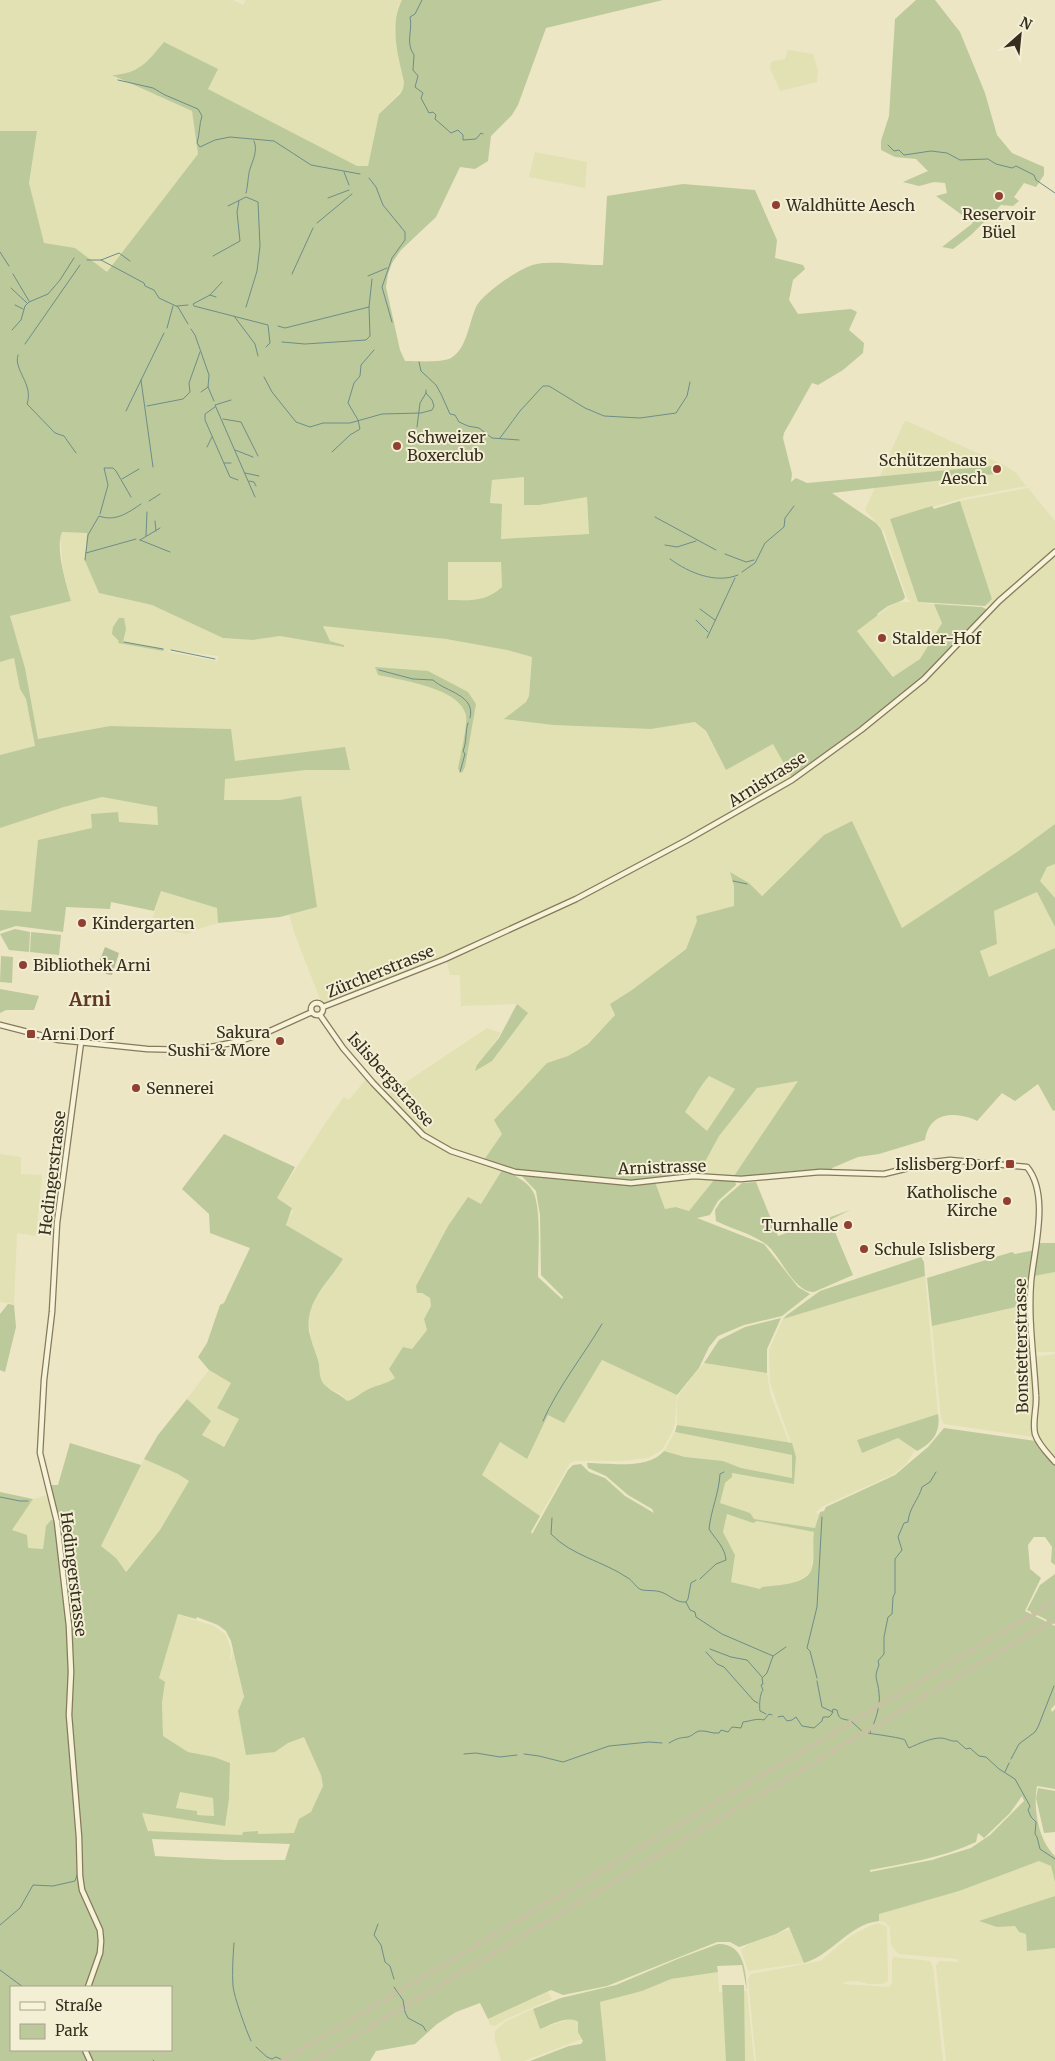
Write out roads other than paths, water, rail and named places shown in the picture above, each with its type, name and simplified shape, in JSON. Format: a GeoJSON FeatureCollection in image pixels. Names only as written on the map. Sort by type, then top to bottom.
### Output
{"type":"FeatureCollection","features":[{"type":"Feature","properties":{"kind":"street","name":"Arnistrasse"},"geometry":{"type":"LineString","coordinates":[[445,959],[516,928],[628,872],[793,780],[924,680],[999,601],[1055,552]]}},
{"type":"Feature","properties":{"kind":"street","name":"Zürcherstrasse"},"geometry":{"type":"LineString","coordinates":[[323,1007],[445,959]]}},
{"type":"Feature","properties":{"kind":"street"},"geometry":{"type":"LineString","coordinates":[[314,1003],[320,1004],[323,1007],[320,1015],[315,1015],[312,1012],[311,1007],[314,1003]]}},
{"type":"Feature","properties":{"kind":"street","name":"Zürcherstrasse"},"geometry":{"type":"LineString","coordinates":[[0,1025],[49,1038],[161,1050],[204,1048],[227,1044],[259,1034],[312,1012]]}},
{"type":"Feature","properties":{"kind":"street","name":"Islisbergstrasse"},"geometry":{"type":"LineString","coordinates":[[320,1015],[343,1048],[389,1100],[423,1135],[450,1151]]}},
{"type":"Feature","properties":{"kind":"street","name":"Hedingerstrasse"},"geometry":{"type":"LineString","coordinates":[[81,1042],[58,1216],[52,1312],[44,1380],[40,1453],[57,1522],[69,1626],[71,1672],[69,1715],[79,1837],[80,1876],[82,1890],[100,1930],[101,1941],[100,1953],[88,1986]]}},
{"type":"Feature","properties":{"kind":"street","name":"Arnistrasse"},"geometry":{"type":"LineString","coordinates":[[450,1151],[515,1172],[631,1183],[694,1176],[741,1179],[820,1172],[884,1174],[933,1162],[950,1160],[972,1160],[1026,1167]]}},
{"type":"Feature","properties":{"kind":"street","name":"Bonstetterstrasse"},"geometry":{"type":"LineString","coordinates":[[1026,1167],[1034,1180],[1039,1204],[1039,1223],[1031,1285],[1030,1320],[1036,1398],[1034,1426],[1037,1439],[1055,1462]]}},
{"type":"Feature","properties":{"kind":"waterway"},"geometry":{"type":"LineString","coordinates":[[422,0],[415,14],[410,17],[410,46],[414,55],[413,70],[418,76],[415,87],[423,93],[421,98],[429,113],[433,112],[436,115],[435,119],[451,133],[458,130],[463,135],[463,140],[476,139],[481,133],[483,134]]}},
{"type":"Feature","properties":{"kind":"waterway"},"geometry":{"type":"LineString","coordinates":[[118,80],[153,88],[198,109],[202,116],[197,143],[200,147],[215,140],[230,137],[274,141],[311,165],[360,174]]}},
{"type":"Feature","properties":{"kind":"waterway"},"geometry":{"type":"LineString","coordinates":[[246,193],[249,171],[254,159],[254,141]]}},
{"type":"Feature","properties":{"kind":"waterway"},"geometry":{"type":"LineString","coordinates":[[888,145],[894,151],[899,150],[904,155],[931,151],[947,153],[960,160],[988,159],[996,164],[1012,168],[1016,166],[1034,175],[1036,180],[1055,193]]}},
{"type":"Feature","properties":{"kind":"waterway"},"geometry":{"type":"LineString","coordinates":[[344,172],[349,185]]}},
{"type":"Feature","properties":{"kind":"waterway"},"geometry":{"type":"LineString","coordinates":[[369,178],[376,187],[383,205],[405,232],[405,240],[392,258],[382,287],[392,322]]}},
{"type":"Feature","properties":{"kind":"waterway"},"geometry":{"type":"LineString","coordinates":[[328,198],[349,190]]}},
{"type":"Feature","properties":{"kind":"waterway"},"geometry":{"type":"LineString","coordinates":[[317,223],[352,194]]}},
{"type":"Feature","properties":{"kind":"waterway"},"geometry":{"type":"LineString","coordinates":[[228,206],[246,197],[258,202],[260,246],[257,271],[246,307]]}},
{"type":"Feature","properties":{"kind":"waterway"},"geometry":{"type":"LineString","coordinates":[[213,256],[240,241],[237,212],[239,201]]}},
{"type":"Feature","properties":{"kind":"waterway"},"geometry":{"type":"LineString","coordinates":[[292,274],[313,228]]}},
{"type":"Feature","properties":{"kind":"waterway"},"geometry":{"type":"LineString","coordinates":[[0,252],[9,266]]}},
{"type":"Feature","properties":{"kind":"waterway"},"geometry":{"type":"LineString","coordinates":[[101,260],[119,253],[130,261]]}},
{"type":"Feature","properties":{"kind":"waterway"},"geometry":{"type":"LineString","coordinates":[[12,330],[21,320],[25,306],[29,302],[48,294],[60,280],[74,258]]}},
{"type":"Feature","properties":{"kind":"waterway"},"geometry":{"type":"LineString","coordinates":[[87,260],[101,260],[144,283],[145,286],[154,290],[159,298],[178,307],[188,324]]}},
{"type":"Feature","properties":{"kind":"waterway"},"geometry":{"type":"LineString","coordinates":[[25,344],[80,265]]}},
{"type":"Feature","properties":{"kind":"waterway"},"geometry":{"type":"LineString","coordinates":[[368,276],[387,268]]}},
{"type":"Feature","properties":{"kind":"waterway"},"geometry":{"type":"LineString","coordinates":[[13,274],[29,301]]}},
{"type":"Feature","properties":{"kind":"waterway"},"geometry":{"type":"LineString","coordinates":[[282,342],[305,344],[366,340],[370,336],[369,307],[372,279]]}},
{"type":"Feature","properties":{"kind":"waterway"},"geometry":{"type":"LineString","coordinates":[[222,282],[210,295],[193,304],[194,306],[268,325],[270,343],[266,347]]}},
{"type":"Feature","properties":{"kind":"waterway"},"geometry":{"type":"LineString","coordinates":[[11,288],[27,303]]}},
{"type":"Feature","properties":{"kind":"waterway"},"geometry":{"type":"LineString","coordinates":[[210,295],[216,297]]}},
{"type":"Feature","properties":{"kind":"waterway"},"geometry":{"type":"LineString","coordinates":[[15,305],[23,309]]}},
{"type":"Feature","properties":{"kind":"waterway"},"geometry":{"type":"LineString","coordinates":[[177,306],[188,305]]}},
{"type":"Feature","properties":{"kind":"waterway"},"geometry":{"type":"LineString","coordinates":[[167,328],[173,306]]}},
{"type":"Feature","properties":{"kind":"waterway"},"geometry":{"type":"LineString","coordinates":[[278,326],[285,328],[369,307]]}},
{"type":"Feature","properties":{"kind":"waterway"},"geometry":{"type":"LineString","coordinates":[[234,316],[255,344],[258,356]]}},
{"type":"Feature","properties":{"kind":"waterway"},"geometry":{"type":"LineString","coordinates":[[191,329],[195,335],[209,375],[208,387],[214,401]]}},
{"type":"Feature","properties":{"kind":"waterway"},"geometry":{"type":"LineString","coordinates":[[126,411],[164,333]]}},
{"type":"Feature","properties":{"kind":"waterway"},"geometry":{"type":"LineString","coordinates":[[332,452],[350,435],[360,429],[358,420],[348,403],[354,383],[360,376],[361,365],[374,350]]}},
{"type":"Feature","properties":{"kind":"waterway"},"geometry":{"type":"LineString","coordinates":[[147,406],[183,399],[190,392],[189,383],[200,352]]}},
{"type":"Feature","properties":{"kind":"waterway"},"geometry":{"type":"LineString","coordinates":[[18,355],[18,366],[28,390],[27,404],[55,433],[64,436],[76,453]]}},
{"type":"Feature","properties":{"kind":"waterway"},"geometry":{"type":"LineString","coordinates":[[419,362],[421,371],[436,385],[450,414],[455,415],[459,422],[479,428],[492,438],[519,440]]}},
{"type":"Feature","properties":{"kind":"waterway"},"geometry":{"type":"LineString","coordinates":[[264,377],[272,392],[296,422],[310,427],[323,423],[350,423],[382,414],[421,413],[432,410],[434,406],[432,400],[426,393]]}},
{"type":"Feature","properties":{"kind":"waterway"},"geometry":{"type":"LineString","coordinates":[[141,380],[153,467]]}},
{"type":"Feature","properties":{"kind":"waterway"},"geometry":{"type":"LineString","coordinates":[[500,438],[520,411],[543,386],[549,386],[585,408],[604,416],[640,418],[676,413],[687,396],[690,382]]}},
{"type":"Feature","properties":{"kind":"waterway"},"geometry":{"type":"LineString","coordinates":[[201,392],[208,387]]}},
{"type":"Feature","properties":{"kind":"waterway"},"geometry":{"type":"LineString","coordinates":[[417,427],[420,403],[426,390]]}},
{"type":"Feature","properties":{"kind":"waterway"},"geometry":{"type":"LineString","coordinates":[[231,400],[215,405],[255,497]]}},
{"type":"Feature","properties":{"kind":"waterway"},"geometry":{"type":"LineString","coordinates":[[215,407],[205,414],[205,420],[230,477],[238,480]]}},
{"type":"Feature","properties":{"kind":"waterway"},"geometry":{"type":"LineString","coordinates":[[223,419],[241,422],[258,456]]}},
{"type":"Feature","properties":{"kind":"waterway"},"geometry":{"type":"LineString","coordinates":[[207,447],[212,437]]}},
{"type":"Feature","properties":{"kind":"waterway"},"geometry":{"type":"LineString","coordinates":[[235,450],[253,457]]}},
{"type":"Feature","properties":{"kind":"waterway"},"geometry":{"type":"LineString","coordinates":[[224,463],[231,463]]}},
{"type":"Feature","properties":{"kind":"waterway"},"geometry":{"type":"LineString","coordinates":[[100,514],[108,485],[104,468],[113,468],[116,471],[131,497]]}},
{"type":"Feature","properties":{"kind":"waterway"},"geometry":{"type":"LineString","coordinates":[[122,479],[139,469]]}},
{"type":"Feature","properties":{"kind":"waterway"},"geometry":{"type":"LineString","coordinates":[[245,473],[259,476]]}},
{"type":"Feature","properties":{"kind":"waterway"},"geometry":{"type":"LineString","coordinates":[[249,481],[254,482],[256,486]]}},
{"type":"Feature","properties":{"kind":"waterway"},"geometry":{"type":"LineString","coordinates":[[149,501],[160,494]]}},
{"type":"Feature","properties":{"kind":"waterway"},"geometry":{"type":"LineString","coordinates":[[85,560],[88,535],[99,516],[105,518],[116,517],[141,504]]}},
{"type":"Feature","properties":{"kind":"waterway"},"geometry":{"type":"LineString","coordinates":[[742,572],[755,563],[765,543],[784,527],[785,518],[794,506]]}},
{"type":"Feature","properties":{"kind":"waterway"},"geometry":{"type":"LineString","coordinates":[[146,536],[147,512]]}},
{"type":"Feature","properties":{"kind":"waterway"},"geometry":{"type":"LineString","coordinates":[[655,517],[716,550]]}},
{"type":"Feature","properties":{"kind":"waterway"},"geometry":{"type":"LineString","coordinates":[[155,521],[156,531]]}},
{"type":"Feature","properties":{"kind":"waterway"},"geometry":{"type":"LineString","coordinates":[[140,540],[160,528]]}},
{"type":"Feature","properties":{"kind":"waterway"},"geometry":{"type":"LineString","coordinates":[[86,553],[136,539]]}},
{"type":"Feature","properties":{"kind":"waterway"},"geometry":{"type":"LineString","coordinates":[[140,540],[170,552]]}},
{"type":"Feature","properties":{"kind":"waterway"},"geometry":{"type":"LineString","coordinates":[[665,545],[677,547],[696,541]]}},
{"type":"Feature","properties":{"kind":"waterway"},"geometry":{"type":"LineString","coordinates":[[725,554],[746,562],[754,560]]}},
{"type":"Feature","properties":{"kind":"waterway"},"geometry":{"type":"LineString","coordinates":[[670,559],[686,569],[703,576],[721,578],[738,575]]}},
{"type":"Feature","properties":{"kind":"waterway"},"geometry":{"type":"LineString","coordinates":[[707,638],[735,578]]}},
{"type":"Feature","properties":{"kind":"waterway"},"geometry":{"type":"LineString","coordinates":[[700,609],[715,620]]}},
{"type":"Feature","properties":{"kind":"waterway"},"geometry":{"type":"LineString","coordinates":[[696,620],[708,632]]}},
{"type":"Feature","properties":{"kind":"waterway"},"geometry":{"type":"LineString","coordinates":[[124,642],[163,649]]}},
{"type":"Feature","properties":{"kind":"waterway"},"geometry":{"type":"LineString","coordinates":[[171,650],[215,659]]}},
{"type":"Feature","properties":{"kind":"waterway"},"geometry":{"type":"LineString","coordinates":[[379,670],[413,679],[433,680],[459,695],[469,704],[471,710],[470,718]]}},
{"type":"Feature","properties":{"kind":"waterway"},"geometry":{"type":"LineString","coordinates":[[460,772],[465,754],[463,751],[468,723]]}},
{"type":"Feature","properties":{"kind":"waterway"},"geometry":{"type":"LineString","coordinates":[[733,881],[747,884]]}},
{"type":"Feature","properties":{"kind":"waterway"},"geometry":{"type":"LineString","coordinates":[[543,1421],[563,1384],[602,1324]]}},
{"type":"Feature","properties":{"kind":"waterway"},"geometry":{"type":"LineString","coordinates":[[700,1579],[716,1564],[726,1560],[722,1547],[709,1529],[720,1474],[724,1472]]}},
{"type":"Feature","properties":{"kind":"waterway"},"geometry":{"type":"LineString","coordinates":[[870,1733],[879,1703],[876,1676],[879,1665],[878,1661],[884,1654],[884,1637],[888,1617],[892,1614],[895,1593],[895,1559],[902,1550],[898,1537],[904,1523],[908,1522],[910,1512],[922,1487],[930,1482],[936,1472]]}},
{"type":"Feature","properties":{"kind":"waterway"},"geometry":{"type":"LineString","coordinates":[[0,1497],[28,1501]]}},
{"type":"Feature","properties":{"kind":"waterway"},"geometry":{"type":"LineString","coordinates":[[817,1678],[810,1651],[807,1648],[817,1607],[822,1517]]}},
{"type":"Feature","properties":{"kind":"waterway"},"geometry":{"type":"LineString","coordinates":[[552,1518],[551,1534],[568,1548],[618,1572],[630,1579],[642,1590],[661,1592],[676,1600],[686,1602],[690,1610],[695,1612],[696,1617],[722,1634],[773,1656]]}},
{"type":"Feature","properties":{"kind":"waterway"},"geometry":{"type":"LineString","coordinates":[[686,1602],[691,1583],[696,1580]]}},
{"type":"Feature","properties":{"kind":"waterway"},"geometry":{"type":"LineString","coordinates":[[766,1714],[760,1711],[760,1696],[763,1690],[761,1685],[763,1684],[762,1678],[767,1673],[773,1656],[786,1647]]}},
{"type":"Feature","properties":{"kind":"waterway"},"geometry":{"type":"LineString","coordinates":[[710,1649],[731,1657],[747,1660],[762,1677]]}},
{"type":"Feature","properties":{"kind":"waterway"},"geometry":{"type":"LineString","coordinates":[[706,1652],[717,1664],[724,1667],[754,1701],[758,1703]]}},
{"type":"Feature","properties":{"kind":"waterway"},"geometry":{"type":"LineString","coordinates":[[817,1681],[822,1707],[833,1712]]}},
{"type":"Feature","properties":{"kind":"waterway"},"geometry":{"type":"LineString","coordinates":[[1011,1759],[1019,1744],[1035,1732],[1038,1727],[1054,1686]]}},
{"type":"Feature","properties":{"kind":"waterway"},"geometry":{"type":"LineString","coordinates":[[778,1717],[783,1716],[787,1721],[796,1717],[802,1726],[814,1728],[822,1721],[823,1717],[829,1717],[833,1709],[837,1710],[840,1718],[851,1721],[864,1733],[903,1739],[909,1748],[937,1738],[957,1741],[966,1749],[970,1748],[979,1756],[986,1757],[999,1769],[1015,1779],[1030,1806],[1028,1810],[1031,1817],[1036,1822],[1035,1834],[1040,1849],[1055,1859]]}},
{"type":"Feature","properties":{"kind":"waterway"},"geometry":{"type":"LineString","coordinates":[[669,1743],[699,1731],[719,1733],[721,1730],[728,1732],[732,1727],[741,1728],[743,1722],[756,1719],[764,1720],[769,1714],[772,1715]]}},
{"type":"Feature","properties":{"kind":"waterway"},"geometry":{"type":"LineString","coordinates":[[524,1754],[563,1762],[609,1746],[649,1742],[662,1743]]}},
{"type":"Feature","properties":{"kind":"waterway"},"geometry":{"type":"LineString","coordinates":[[464,1754],[476,1753],[500,1757],[517,1755]]}},
{"type":"Feature","properties":{"kind":"waterway"},"geometry":{"type":"LineString","coordinates":[[1005,1772],[1009,1763]]}},
{"type":"Feature","properties":{"kind":"waterway"},"geometry":{"type":"LineString","coordinates":[[0,1925],[20,1908],[33,1885],[53,1886],[75,1881],[77,1875]]}},
{"type":"Feature","properties":{"kind":"waterway"},"geometry":{"type":"LineString","coordinates":[[378,1924],[374,1935],[381,1945],[385,1962],[390,1966],[394,1979]]}},
{"type":"Feature","properties":{"kind":"waterway"},"geometry":{"type":"LineString","coordinates":[[234,1943],[233,1986],[240,2013],[251,2041]]}},
{"type":"Feature","properties":{"kind":"waterway"},"geometry":{"type":"LineString","coordinates":[[0,1970],[22,1986]]}},
{"type":"Feature","properties":{"kind":"waterway"},"geometry":{"type":"LineString","coordinates":[[394,1987],[403,2000],[408,2018],[423,2026],[426,2031]]}},
{"type":"Feature","properties":{"kind":"waterway"},"geometry":{"type":"LineString","coordinates":[[256,2047],[267,2057],[272,2059],[276,2057],[285,2061]]}},
{"type":"Feature","properties":{"kind":"tunnel"},"geometry":{"type":"LineString","coordinates":[[282,2061],[1055,1601]]}},
{"type":"Feature","properties":{"kind":"tunnel"},"geometry":{"type":"LineString","coordinates":[[313,2061],[1055,1619]]}},
{"type":"Feature","properties":{"kind":"place","name":"Reservoir Büel"},"geometry":{"type":"Point","coordinates":[999,196]}},
{"type":"Feature","properties":{"kind":"place","name":"Waldhütte Aesch"},"geometry":{"type":"Point","coordinates":[776,205]}},
{"type":"Feature","properties":{"kind":"place","name":"Schweizer Boxerclub"},"geometry":{"type":"Point","coordinates":[397,446]}},
{"type":"Feature","properties":{"kind":"place","name":"Schützenhaus Aesch"},"geometry":{"type":"Point","coordinates":[997,469]}},
{"type":"Feature","properties":{"kind":"place","name":"Stalder-Hof"},"geometry":{"type":"Point","coordinates":[882,638]}},
{"type":"Feature","properties":{"kind":"place","name":"Kindergarten"},"geometry":{"type":"Point","coordinates":[82,923]}},
{"type":"Feature","properties":{"kind":"place","name":"Bibliothek Arni"},"geometry":{"type":"Point","coordinates":[23,965]}},
{"type":"Feature","properties":{"kind":"place","name":"Arni Dorf"},"geometry":{"type":"Point","coordinates":[31,1034]}},
{"type":"Feature","properties":{"kind":"place","name":"Sakura Sushi & More"},"geometry":{"type":"Point","coordinates":[280,1041]}},
{"type":"Feature","properties":{"kind":"place","name":"Sennerei"},"geometry":{"type":"Point","coordinates":[136,1088]}},
{"type":"Feature","properties":{"kind":"place","name":"Islisberg Dorf"},"geometry":{"type":"Point","coordinates":[1010,1164]}},
{"type":"Feature","properties":{"kind":"place","name":"Katholische Kirche"},"geometry":{"type":"Point","coordinates":[1007,1201]}},
{"type":"Feature","properties":{"kind":"place","name":"Turnhalle"},"geometry":{"type":"Point","coordinates":[848,1225]}},
{"type":"Feature","properties":{"kind":"place","name":"Schule Islisberg"},"geometry":{"type":"Point","coordinates":[864,1249]}},
{"type":"Feature","properties":{"kind":"district","name":"Arni"},"geometry":{"type":"Point","coordinates":[90,999]}}]}
